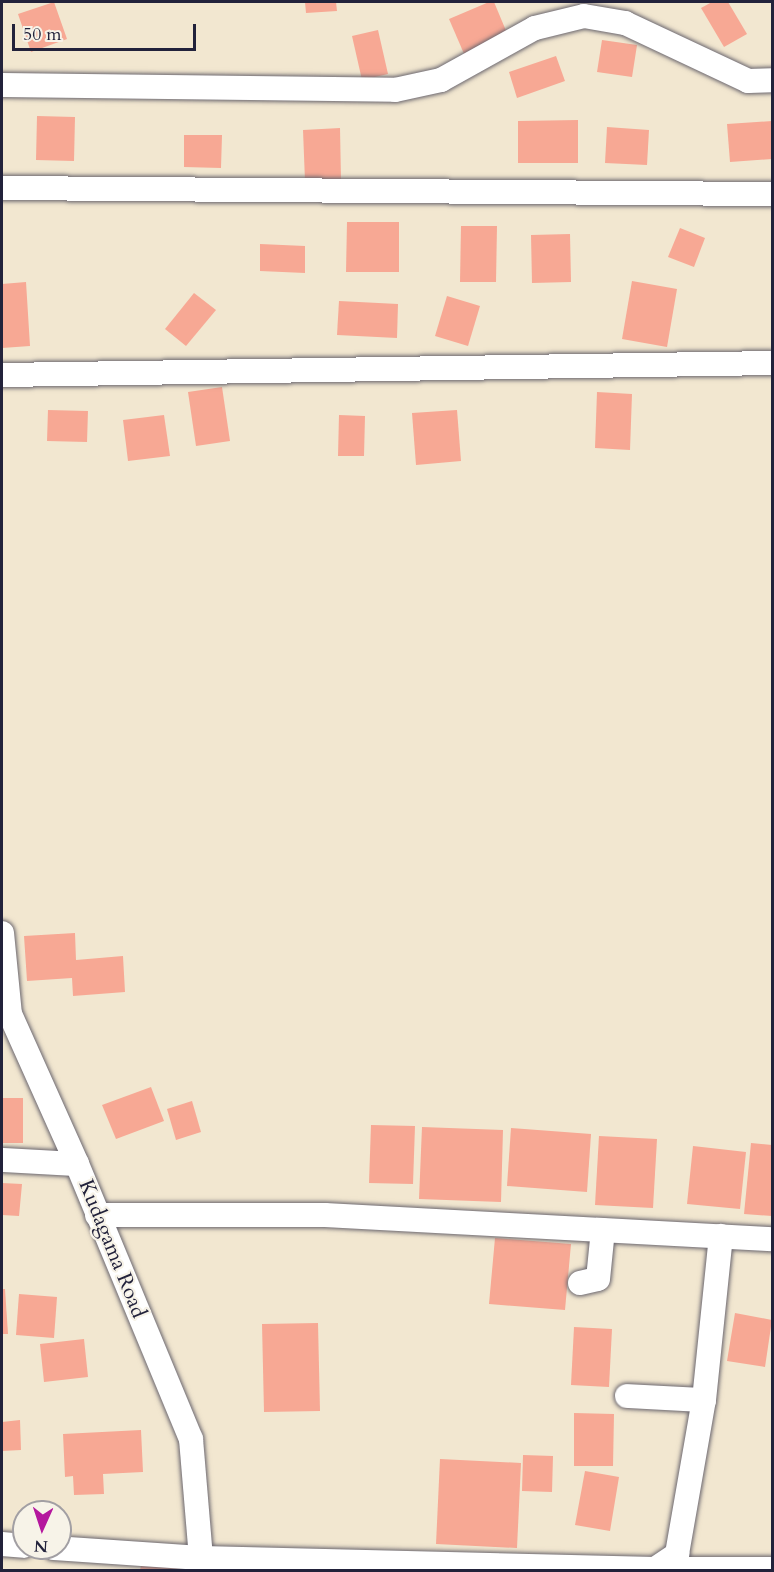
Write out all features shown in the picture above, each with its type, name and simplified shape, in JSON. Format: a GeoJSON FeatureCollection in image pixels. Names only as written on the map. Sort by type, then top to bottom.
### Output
{"type":"FeatureCollection","features":[{"type":"Feature","properties":{"kind":"street"},"geometry":{"type":"LineString","coordinates":[[2,85],[395,90],[441,80],[535,28],[584,16],[625,23],[748,81],[772,80]]}},
{"type":"Feature","properties":{"kind":"street"},"geometry":{"type":"LineString","coordinates":[[2,188],[772,194]]}},
{"type":"Feature","properties":{"kind":"street"},"geometry":{"type":"LineString","coordinates":[[2,375],[772,363]]}},
{"type":"Feature","properties":{"kind":"street","name":"Kudagama Road"},"geometry":{"type":"LineString","coordinates":[[2,933],[10,1014],[77,1164],[191,1439],[201,1564]]}},
{"type":"Feature","properties":{"kind":"street"},"geometry":{"type":"LineString","coordinates":[[2,1160],[77,1164]]}},
{"type":"Feature","properties":{"kind":"street"},"geometry":{"type":"LineString","coordinates":[[97,1215],[325,1215],[772,1239]]}},
{"type":"Feature","properties":{"kind":"street"},"geometry":{"type":"LineString","coordinates":[[580,1283],[598,1279],[603,1230]]}},
{"type":"Feature","properties":{"kind":"street"},"geometry":{"type":"LineString","coordinates":[[655,1569],[677,1554],[704,1400],[721,1236]]}},
{"type":"Feature","properties":{"kind":"street"},"geometry":{"type":"LineString","coordinates":[[627,1396],[704,1400]]}},
{"type":"Feature","properties":{"kind":"street"},"geometry":{"type":"LineString","coordinates":[[72,1550],[201,1564],[772,1569]]}},
{"type":"Feature","properties":{"kind":"building"},"geometry":{"type":"Polygon","coordinates":[[[54,2],[67,39],[31,52],[18,14],[54,2]]]}},
{"type":"Feature","properties":{"kind":"building"},"geometry":{"type":"Polygon","coordinates":[[[305,2],[336,2],[337,11],[306,13],[305,2]]]}},
{"type":"Feature","properties":{"kind":"building"},"geometry":{"type":"Polygon","coordinates":[[[494,2],[512,45],[468,63],[449,19],[494,2]]]}},
{"type":"Feature","properties":{"kind":"building"},"geometry":{"type":"Polygon","coordinates":[[[712,2],[728,2],[747,34],[724,47],[701,8],[712,2]]]}},
{"type":"Feature","properties":{"kind":"building"},"geometry":{"type":"Polygon","coordinates":[[[378,30],[388,74],[362,80],[352,36],[378,30]]]}},
{"type":"Feature","properties":{"kind":"building"},"geometry":{"type":"Polygon","coordinates":[[[602,40],[637,45],[632,77],[597,72],[602,40]]]}},
{"type":"Feature","properties":{"kind":"building"},"geometry":{"type":"Polygon","coordinates":[[[556,56],[565,81],[517,98],[509,72],[556,56]]]}},
{"type":"Feature","properties":{"kind":"building"},"geometry":{"type":"Polygon","coordinates":[[[37,116],[75,117],[74,161],[36,160],[37,116]]]}},
{"type":"Feature","properties":{"kind":"building"},"geometry":{"type":"Polygon","coordinates":[[[578,120],[578,163],[518,163],[518,121],[578,120]]]}},
{"type":"Feature","properties":{"kind":"building"},"geometry":{"type":"Polygon","coordinates":[[[772,121],[772,159],[730,162],[727,124],[772,121]]]}},
{"type":"Feature","properties":{"kind":"building"},"geometry":{"type":"Polygon","coordinates":[[[607,127],[649,130],[647,165],[605,163],[607,127]]]}},
{"type":"Feature","properties":{"kind":"building"},"geometry":{"type":"Polygon","coordinates":[[[340,128],[341,180],[305,181],[303,130],[340,128]]]}},
{"type":"Feature","properties":{"kind":"building"},"geometry":{"type":"Polygon","coordinates":[[[184,135],[222,135],[221,168],[184,167],[184,135]]]}},
{"type":"Feature","properties":{"kind":"building"},"geometry":{"type":"Polygon","coordinates":[[[347,222],[399,222],[399,272],[346,272],[347,222]]]}},
{"type":"Feature","properties":{"kind":"building"},"geometry":{"type":"Polygon","coordinates":[[[461,226],[497,226],[496,282],[460,282],[461,226]]]}},
{"type":"Feature","properties":{"kind":"building"},"geometry":{"type":"Polygon","coordinates":[[[680,228],[705,238],[694,267],[668,257],[680,228]]]}},
{"type":"Feature","properties":{"kind":"building"},"geometry":{"type":"Polygon","coordinates":[[[570,234],[571,282],[532,283],[531,235],[570,234]]]}},
{"type":"Feature","properties":{"kind":"building"},"geometry":{"type":"Polygon","coordinates":[[[260,244],[305,246],[305,273],[260,271],[260,244]]]}},
{"type":"Feature","properties":{"kind":"building"},"geometry":{"type":"Polygon","coordinates":[[[632,281],[677,289],[667,347],[622,339],[632,281]]]}},
{"type":"Feature","properties":{"kind":"building"},"geometry":{"type":"Polygon","coordinates":[[[26,282],[30,346],[2,348],[2,284],[26,282]]]}},
{"type":"Feature","properties":{"kind":"building"},"geometry":{"type":"Polygon","coordinates":[[[194,293],[216,310],[186,346],[165,329],[194,293]]]}},
{"type":"Feature","properties":{"kind":"building"},"geometry":{"type":"Polygon","coordinates":[[[447,296],[480,306],[468,346],[435,336],[447,296]]]}},
{"type":"Feature","properties":{"kind":"building"},"geometry":{"type":"Polygon","coordinates":[[[339,301],[398,304],[397,338],[337,335],[339,301]]]}},
{"type":"Feature","properties":{"kind":"building"},"geometry":{"type":"Polygon","coordinates":[[[222,387],[230,441],[196,446],[188,392],[222,387]]]}},
{"type":"Feature","properties":{"kind":"building"},"geometry":{"type":"Polygon","coordinates":[[[597,392],[632,394],[630,450],[595,448],[597,392]]]}},
{"type":"Feature","properties":{"kind":"building"},"geometry":{"type":"Polygon","coordinates":[[[48,410],[88,411],[87,442],[47,441],[48,410]]]}},
{"type":"Feature","properties":{"kind":"building"},"geometry":{"type":"Polygon","coordinates":[[[457,410],[461,461],[416,465],[412,413],[457,410]]]}},
{"type":"Feature","properties":{"kind":"building"},"geometry":{"type":"Polygon","coordinates":[[[164,415],[170,456],[128,461],[123,420],[164,415]]]}},
{"type":"Feature","properties":{"kind":"building"},"geometry":{"type":"Polygon","coordinates":[[[339,415],[365,416],[364,456],[338,456],[339,415]]]}},
{"type":"Feature","properties":{"kind":"building"},"geometry":{"type":"Polygon","coordinates":[[[75,933],[76,960],[123,956],[125,992],[73,996],[72,978],[27,981],[24,936],[75,933]]]}},
{"type":"Feature","properties":{"kind":"building"},"geometry":{"type":"Polygon","coordinates":[[[151,1087],[164,1121],[116,1139],[102,1105],[151,1087]]]}},
{"type":"Feature","properties":{"kind":"building"},"geometry":{"type":"Polygon","coordinates":[[[2,1098],[23,1098],[23,1143],[2,1143],[2,1098]]]}},
{"type":"Feature","properties":{"kind":"building"},"geometry":{"type":"Polygon","coordinates":[[[192,1101],[201,1132],[176,1140],[167,1109],[192,1101]]]}},
{"type":"Feature","properties":{"kind":"building"},"geometry":{"type":"Polygon","coordinates":[[[371,1125],[415,1126],[413,1184],[369,1183],[371,1125]]]}},
{"type":"Feature","properties":{"kind":"building"},"geometry":{"type":"Polygon","coordinates":[[[422,1127],[503,1130],[501,1202],[419,1199],[422,1127]]]}},
{"type":"Feature","properties":{"kind":"building"},"geometry":{"type":"Polygon","coordinates":[[[511,1128],[591,1134],[587,1192],[507,1186],[511,1128]]]}},
{"type":"Feature","properties":{"kind":"building"},"geometry":{"type":"Polygon","coordinates":[[[599,1136],[657,1139],[653,1208],[595,1205],[599,1136]]]}},
{"type":"Feature","properties":{"kind":"building"},"geometry":{"type":"Polygon","coordinates":[[[751,1143],[772,1145],[772,1216],[744,1214],[751,1143]]]}},
{"type":"Feature","properties":{"kind":"building"},"geometry":{"type":"Polygon","coordinates":[[[693,1146],[746,1152],[740,1209],[687,1204],[693,1146]]]}},
{"type":"Feature","properties":{"kind":"building"},"geometry":{"type":"Polygon","coordinates":[[[2,1183],[22,1184],[19,1216],[2,1215],[2,1183]]]}},
{"type":"Feature","properties":{"kind":"building"},"geometry":{"type":"Polygon","coordinates":[[[495,1238],[571,1244],[565,1310],[489,1304],[495,1238]]]}},
{"type":"Feature","properties":{"kind":"building"},"geometry":{"type":"Polygon","coordinates":[[[2,1289],[5,1289],[8,1334],[2,1334],[2,1289]]]}},
{"type":"Feature","properties":{"kind":"building"},"geometry":{"type":"Polygon","coordinates":[[[19,1294],[57,1297],[54,1338],[16,1335],[19,1294]]]}},
{"type":"Feature","properties":{"kind":"building"},"geometry":{"type":"Polygon","coordinates":[[[735,1313],[772,1320],[765,1367],[727,1361],[735,1313]]]}},
{"type":"Feature","properties":{"kind":"building"},"geometry":{"type":"Polygon","coordinates":[[[318,1323],[320,1411],[264,1412],[262,1324],[318,1323]]]}},
{"type":"Feature","properties":{"kind":"building"},"geometry":{"type":"Polygon","coordinates":[[[574,1327],[612,1329],[609,1387],[571,1385],[574,1327]]]}},
{"type":"Feature","properties":{"kind":"building"},"geometry":{"type":"Polygon","coordinates":[[[84,1339],[88,1377],[44,1382],[40,1344],[84,1339]]]}},
{"type":"Feature","properties":{"kind":"building"},"geometry":{"type":"Polygon","coordinates":[[[574,1413],[614,1414],[613,1466],[574,1466],[574,1413]]]}},
{"type":"Feature","properties":{"kind":"building"},"geometry":{"type":"Polygon","coordinates":[[[20,1420],[21,1450],[2,1451],[2,1422],[20,1420]]]}},
{"type":"Feature","properties":{"kind":"building"},"geometry":{"type":"Polygon","coordinates":[[[141,1430],[143,1472],[103,1474],[104,1494],[74,1495],[73,1476],[65,1477],[63,1434],[141,1430]]]}},
{"type":"Feature","properties":{"kind":"building"},"geometry":{"type":"Polygon","coordinates":[[[523,1455],[553,1456],[552,1492],[522,1491],[523,1455]]]}},
{"type":"Feature","properties":{"kind":"building"},"geometry":{"type":"Polygon","coordinates":[[[440,1459],[521,1463],[517,1548],[436,1544],[440,1459]]]}},
{"type":"Feature","properties":{"kind":"building"},"geometry":{"type":"Polygon","coordinates":[[[585,1471],[619,1477],[610,1531],[575,1525],[585,1471]]]}},
{"type":"Feature","properties":{"kind":"building"},"geometry":{"type":"Polygon","coordinates":[[[141,1566],[180,1567],[180,1570],[140,1570],[141,1566]]]}}]}
